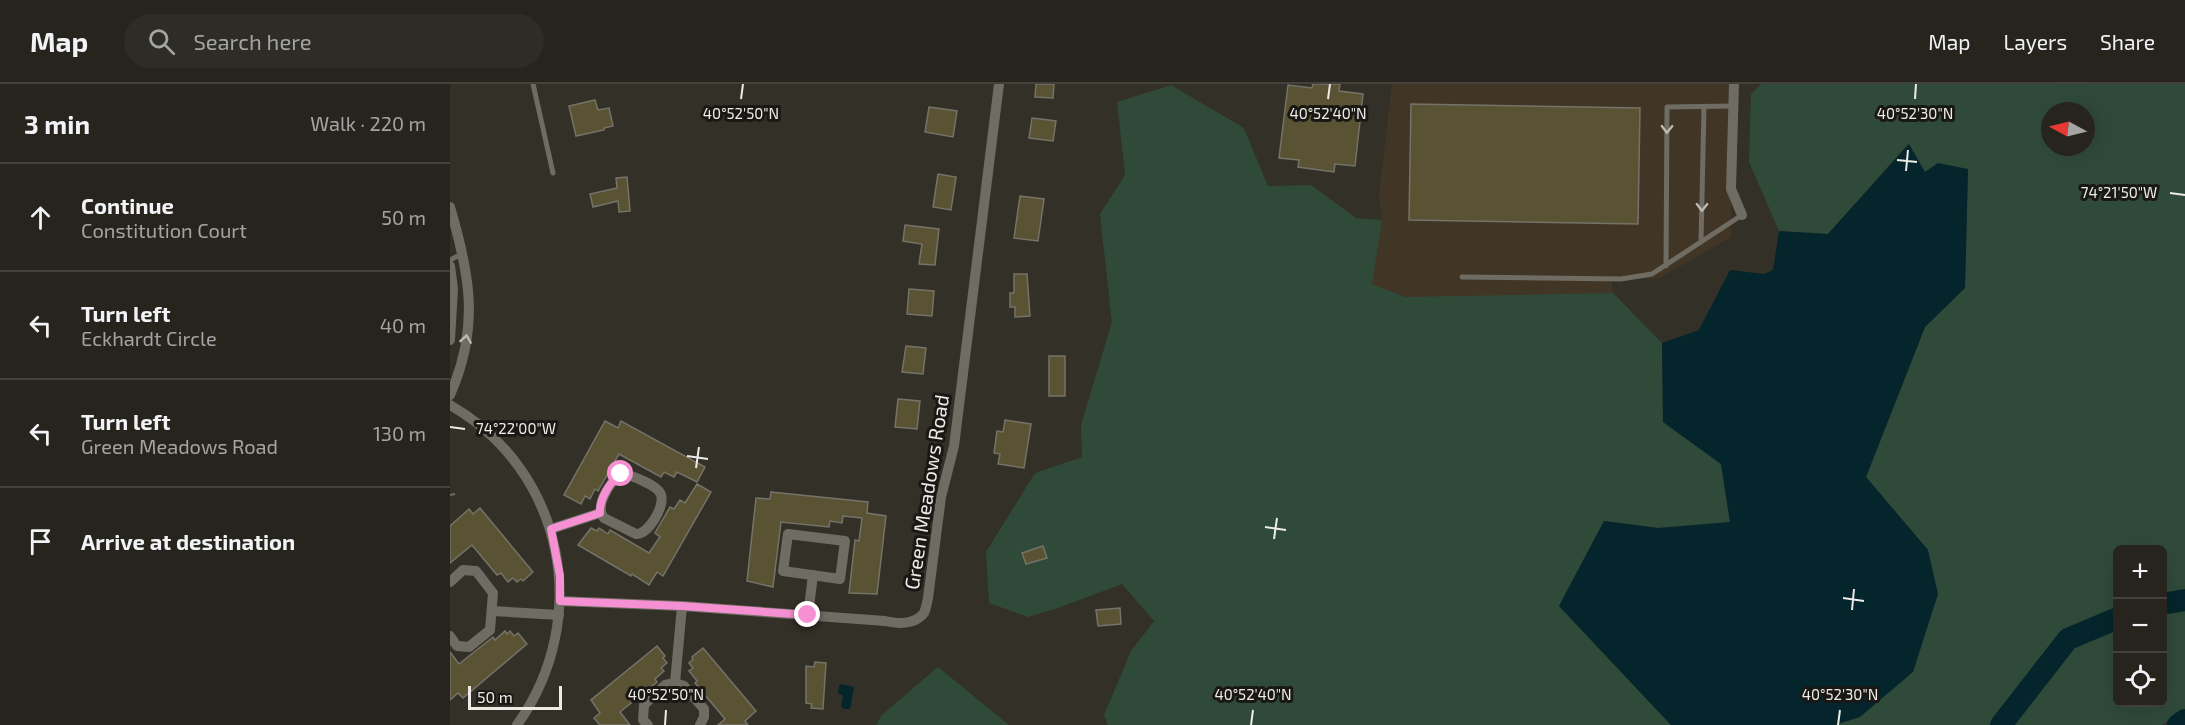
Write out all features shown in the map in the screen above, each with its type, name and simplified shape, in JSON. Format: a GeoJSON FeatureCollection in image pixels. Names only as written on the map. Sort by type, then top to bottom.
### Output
{"type":"FeatureCollection","features":[{"type":"Feature","properties":{"kind":"street","name":"Green Meadows Road"},"geometry":{"type":"LineString","coordinates":[[560,601],[682,606],[885,621],[898,625],[924,613],[941,497],[954,446],[999,84]]}},
{"type":"Feature","properties":{"kind":"street"},"geometry":{"type":"LineString","coordinates":[[1734,84],[1731,189],[1742,214]]}},
{"type":"Feature","properties":{"kind":"street"},"geometry":{"type":"LineString","coordinates":[[450,207],[464,254],[469,282],[470,308],[463,360],[450,395]]}},
{"type":"Feature","properties":{"kind":"street"},"geometry":{"type":"LineString","coordinates":[[450,266],[453,289],[450,340]]}},
{"type":"Feature","properties":{"kind":"street"},"geometry":{"type":"LineString","coordinates":[[450,405],[475,422],[506,451],[528,478],[551,529],[560,576],[559,615],[550,664],[541,685],[517,725]]}},
{"type":"Feature","properties":{"kind":"street"},"geometry":{"type":"LineString","coordinates":[[621,474],[628,474],[659,490],[663,497],[662,505],[647,531],[641,534],[636,534],[604,518],[600,513],[600,506],[614,479],[621,474]]}},
{"type":"Feature","properties":{"kind":"street"},"geometry":{"type":"LineString","coordinates":[[551,529],[600,513]]}},
{"type":"Feature","properties":{"kind":"street"},"geometry":{"type":"LineString","coordinates":[[788,534],[845,541],[840,579],[813,575],[783,571],[788,534]]}},
{"type":"Feature","properties":{"kind":"street"},"geometry":{"type":"LineString","coordinates":[[450,582],[463,570],[476,571],[493,592],[490,630],[469,647],[457,646],[450,636]]}},
{"type":"Feature","properties":{"kind":"street"},"geometry":{"type":"LineString","coordinates":[[808,615],[813,575]]}},
{"type":"Feature","properties":{"kind":"street"},"geometry":{"type":"LineString","coordinates":[[675,683],[682,606]]}},
{"type":"Feature","properties":{"kind":"street"},"geometry":{"type":"LineString","coordinates":[[493,611],[559,615]]}},
{"type":"Feature","properties":{"kind":"street"},"geometry":{"type":"LineString","coordinates":[[648,725],[643,720],[644,705],[664,685],[675,683],[684,686],[704,709],[704,717],[700,725]]}},
{"type":"Feature","properties":{"kind":"lane"},"geometry":{"type":"LineString","coordinates":[[533,84],[553,173]]}},
{"type":"Feature","properties":{"kind":"lane"},"geometry":{"type":"LineString","coordinates":[[1666,266],[1667,107],[1733,106]]}},
{"type":"Feature","properties":{"kind":"lane"},"geometry":{"type":"LineString","coordinates":[[1701,242],[1704,107]]}},
{"type":"Feature","properties":{"kind":"lane"},"geometry":{"type":"LineString","coordinates":[[1462,277],[1621,279],[1652,274],[1742,214]]}},
{"type":"Feature","properties":{"kind":"lane"},"geometry":{"type":"LineString","coordinates":[[450,260],[464,254]]}},
{"type":"Feature","properties":{"kind":"path"},"geometry":{"type":"LineString","coordinates":[[450,495],[455,494]]}},
{"type":"Feature","properties":{"kind":"shaded area"},"geometry":{"type":"Polygon","coordinates":[[[1392,84],[1732,84],[1731,237],[1658,279],[1611,277],[1613,293],[1405,298],[1371,284],[1382,220],[1379,195],[1392,84]]]}},
{"type":"Feature","properties":{"kind":"green space"},"geometry":{"type":"Polygon","coordinates":[[[1761,84],[2185,84],[2185,710],[2162,725],[1834,725],[1860,717],[1928,550],[1866,477],[1925,327],[1965,288],[1968,169],[1925,172],[1908,144],[1828,234],[1779,231],[1749,162],[1751,94],[1761,84]]]}},
{"type":"Feature","properties":{"kind":"green space"},"geometry":{"type":"Polygon","coordinates":[[[1171,85],[1244,128],[1268,186],[1311,185],[1356,218],[1382,220],[1372,284],[1405,297],[1613,293],[1662,343],[1663,422],[1721,464],[1730,522],[1658,528],[1604,521],[1559,606],[1671,725],[1108,725],[1104,715],[1131,651],[1154,621],[1122,584],[1028,617],[989,603],[986,552],[1035,473],[1082,457],[1081,425],[1112,322],[1100,214],[1125,175],[1117,102],[1171,85]]]}},
{"type":"Feature","properties":{"kind":"green space"},"geometry":{"type":"Polygon","coordinates":[[[938,667],[1009,725],[876,725],[882,715],[938,667]]]}},
{"type":"Feature","properties":{"kind":"water"},"geometry":{"type":"Polygon","coordinates":[[[1909,144],[1925,172],[1938,163],[1968,169],[1965,288],[1925,327],[1866,477],[1928,550],[1938,594],[1913,672],[1860,717],[1834,725],[1671,725],[1559,606],[1604,521],[1658,528],[1730,522],[1721,464],[1663,422],[1662,343],[1699,330],[1730,270],[1764,274],[1773,270],[1779,231],[1828,234],[1909,144]]]}},
{"type":"Feature","properties":{"kind":"water"},"geometry":{"type":"Polygon","coordinates":[[[841,684],[854,687],[850,709],[844,709],[841,706],[843,696],[838,693],[841,684]]]}},
{"type":"Feature","properties":{"kind":"building"},"geometry":{"type":"Polygon","coordinates":[[[1036,84],[1054,84],[1053,98],[1035,97],[1036,84]]]}},
{"type":"Feature","properties":{"kind":"building"},"geometry":{"type":"Polygon","coordinates":[[[1313,84],[1340,84],[1339,91],[1363,94],[1355,166],[1335,164],[1334,172],[1298,167],[1299,160],[1279,158],[1288,85],[1312,88],[1313,84]]]}},
{"type":"Feature","properties":{"kind":"building"},"geometry":{"type":"Polygon","coordinates":[[[595,100],[598,110],[609,108],[613,126],[576,136],[569,106],[595,100]]]}},
{"type":"Feature","properties":{"kind":"building"},"geometry":{"type":"Polygon","coordinates":[[[1411,104],[1640,108],[1638,224],[1409,220],[1411,104]]]}},
{"type":"Feature","properties":{"kind":"building"},"geometry":{"type":"Polygon","coordinates":[[[929,107],[957,111],[953,137],[925,132],[929,107]]]}},
{"type":"Feature","properties":{"kind":"building"},"geometry":{"type":"Polygon","coordinates":[[[1032,118],[1056,121],[1053,141],[1029,138],[1032,118]]]}},
{"type":"Feature","properties":{"kind":"building"},"geometry":{"type":"Polygon","coordinates":[[[938,174],[956,177],[951,210],[933,207],[938,174]]]}},
{"type":"Feature","properties":{"kind":"building"},"geometry":{"type":"Polygon","coordinates":[[[627,177],[630,211],[619,212],[618,201],[593,207],[590,194],[617,188],[616,178],[627,177]]]}},
{"type":"Feature","properties":{"kind":"building"},"geometry":{"type":"Polygon","coordinates":[[[1020,196],[1044,199],[1038,241],[1014,238],[1020,196]]]}},
{"type":"Feature","properties":{"kind":"building"},"geometry":{"type":"Polygon","coordinates":[[[905,225],[939,229],[935,265],[919,264],[922,244],[903,241],[905,225]]]}},
{"type":"Feature","properties":{"kind":"building"},"geometry":{"type":"Polygon","coordinates":[[[1014,274],[1027,274],[1030,316],[1015,317],[1015,307],[1010,307],[1010,293],[1014,293],[1014,274]]]}},
{"type":"Feature","properties":{"kind":"building"},"geometry":{"type":"Polygon","coordinates":[[[909,289],[934,291],[932,316],[907,314],[909,289]]]}},
{"type":"Feature","properties":{"kind":"building"},"geometry":{"type":"Polygon","coordinates":[[[906,346],[926,348],[923,374],[902,372],[906,346]]]}},
{"type":"Feature","properties":{"kind":"building"},"geometry":{"type":"Polygon","coordinates":[[[1049,356],[1065,356],[1065,396],[1049,396],[1049,356]]]}},
{"type":"Feature","properties":{"kind":"building"},"geometry":{"type":"Polygon","coordinates":[[[898,399],[920,401],[917,429],[895,427],[898,399]]]}},
{"type":"Feature","properties":{"kind":"building"},"geometry":{"type":"Polygon","coordinates":[[[1005,420],[1031,424],[1024,468],[998,464],[1000,454],[994,453],[997,431],[1003,432],[1005,420]]]}},
{"type":"Feature","properties":{"kind":"building"},"geometry":{"type":"Polygon","coordinates":[[[605,421],[618,428],[621,421],[705,467],[697,482],[677,472],[674,477],[664,472],[661,477],[619,454],[598,491],[595,489],[590,499],[585,496],[581,504],[564,495],[605,421]]]}},
{"type":"Feature","properties":{"kind":"building"},"geometry":{"type":"Polygon","coordinates":[[[697,484],[711,492],[663,576],[657,572],[649,585],[578,545],[591,528],[597,531],[599,528],[608,534],[610,530],[649,553],[660,537],[655,533],[670,507],[674,509],[680,500],[685,503],[697,484]]]}},
{"type":"Feature","properties":{"kind":"building"},"geometry":{"type":"Polygon","coordinates":[[[771,492],[868,502],[867,513],[886,516],[877,594],[849,593],[855,540],[859,541],[862,518],[843,516],[842,523],[830,521],[829,527],[781,522],[773,587],[747,581],[756,498],[770,499],[771,492]]]}},
{"type":"Feature","properties":{"kind":"building"},"geometry":{"type":"Polygon","coordinates":[[[480,508],[533,572],[523,581],[521,579],[517,582],[513,578],[508,582],[501,573],[497,575],[472,545],[450,563],[450,526],[469,509],[473,514],[480,508]]]}},
{"type":"Feature","properties":{"kind":"building"},"geometry":{"type":"Polygon","coordinates":[[[1043,546],[1047,558],[1026,564],[1022,553],[1043,546]]]}},
{"type":"Feature","properties":{"kind":"building"},"geometry":{"type":"Polygon","coordinates":[[[1120,608],[1121,624],[1098,626],[1096,610],[1120,608]]]}},
{"type":"Feature","properties":{"kind":"building"},"geometry":{"type":"Polygon","coordinates":[[[505,631],[507,634],[510,631],[514,636],[518,633],[527,644],[463,698],[458,693],[450,700],[450,652],[459,664],[493,637],[495,640],[505,631]]]}},
{"type":"Feature","properties":{"kind":"building"},"geometry":{"type":"Polygon","coordinates":[[[657,646],[665,656],[663,658],[667,663],[661,668],[664,671],[655,679],[657,682],[620,712],[630,725],[600,725],[594,718],[600,713],[591,700],[657,646]]]}},
{"type":"Feature","properties":{"kind":"building"},"geometry":{"type":"Polygon","coordinates":[[[703,648],[756,711],[745,721],[748,725],[718,725],[725,719],[695,683],[697,681],[689,671],[693,668],[689,663],[692,657],[703,648]]]}},
{"type":"Feature","properties":{"kind":"building"},"geometry":{"type":"Polygon","coordinates":[[[815,662],[826,663],[823,709],[811,708],[812,704],[806,703],[806,666],[814,667],[815,662]]]}},
{"type":"Feature","properties":{"kind":"waterway"},"geometry":{"type":"LineString","coordinates":[[2167,603],[2185,600]]}},
{"type":"Feature","properties":{"kind":"waterway"},"geometry":{"type":"LineString","coordinates":[[2001,725],[2068,639],[2113,620]]}},
{"type":"Feature","properties":{"kind":"waterway"},"geometry":{"type":"LineString","coordinates":[[2178,725],[2185,720]]}},
{"type":"Feature","properties":{"kind":"route"},"geometry":{"type":"LineString","coordinates":[[621,474],[614,479],[600,506],[600,513],[551,529],[560,576],[560,601],[682,606],[808,615]]}}]}
